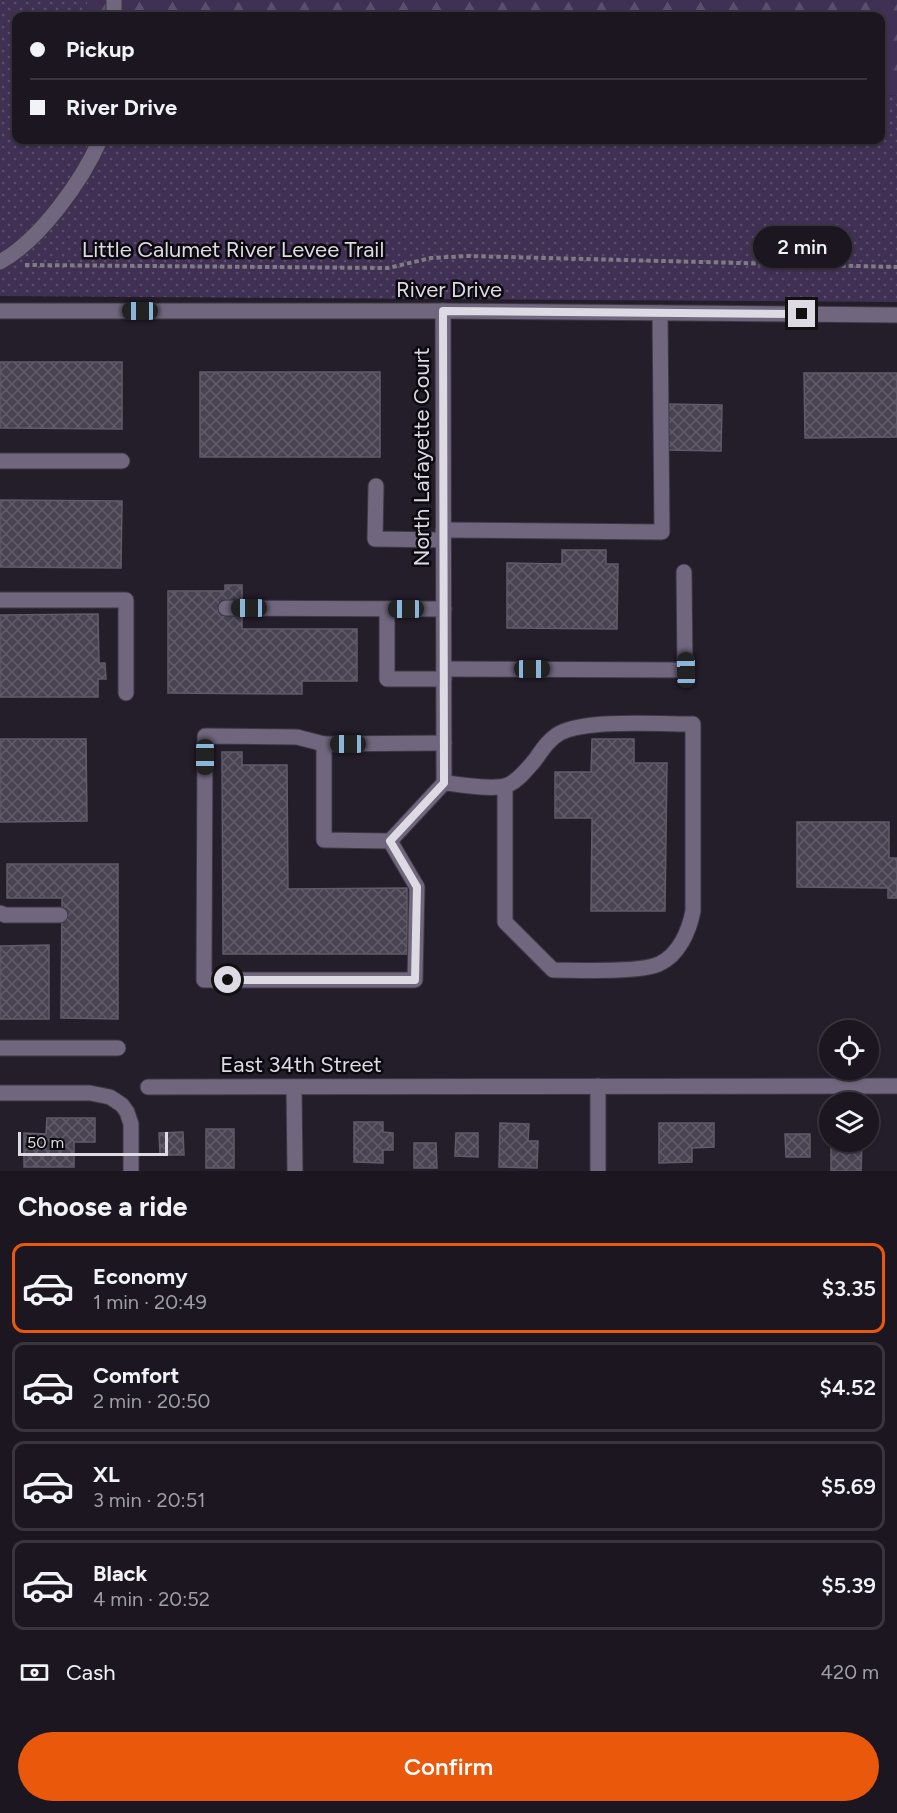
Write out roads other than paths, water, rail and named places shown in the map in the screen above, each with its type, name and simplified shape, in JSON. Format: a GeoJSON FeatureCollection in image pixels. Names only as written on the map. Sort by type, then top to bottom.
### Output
{"type":"FeatureCollection","features":[{"type":"Feature","properties":{"kind":"street"},"geometry":{"type":"LineString","coordinates":[[0,262],[19,248],[51,216],[84,169],[98,144]]}},
{"type":"Feature","properties":{"kind":"street","name":"River Drive"},"geometry":{"type":"LineString","coordinates":[[0,311],[443,311],[897,315]]}},
{"type":"Feature","properties":{"kind":"street","name":"North Lafayette Court"},"geometry":{"type":"LineString","coordinates":[[443,311],[444,783]]}},
{"type":"Feature","properties":{"kind":"street"},"geometry":{"type":"LineString","coordinates":[[376,486],[375,539],[443,535],[662,532],[660,313]]}},
{"type":"Feature","properties":{"kind":"street"},"geometry":{"type":"LineString","coordinates":[[0,461],[122,461]]}},
{"type":"Feature","properties":{"kind":"street"},"geometry":{"type":"LineString","coordinates":[[387,609],[387,679],[444,674],[686,670],[684,572]]}},
{"type":"Feature","properties":{"kind":"street"},"geometry":{"type":"LineString","coordinates":[[0,600],[126,600],[126,693]]}},
{"type":"Feature","properties":{"kind":"street"},"geometry":{"type":"LineString","coordinates":[[226,608],[444,609]]}},
{"type":"Feature","properties":{"kind":"street"},"geometry":{"type":"LineString","coordinates":[[324,744],[324,840],[390,841],[444,783],[505,786],[522,774],[549,742],[560,733],[593,724],[693,724],[693,911],[690,926],[673,954],[659,964],[640,968],[553,970],[505,922],[505,786]]}},
{"type":"Feature","properties":{"kind":"street"},"geometry":{"type":"LineString","coordinates":[[390,841],[417,887],[415,980],[204,980],[205,736],[297,737],[324,744],[444,743]]}},
{"type":"Feature","properties":{"kind":"street"},"geometry":{"type":"LineString","coordinates":[[0,913],[5,915],[60,915]]}},
{"type":"Feature","properties":{"kind":"street"},"geometry":{"type":"LineString","coordinates":[[0,1048],[118,1048]]}},
{"type":"Feature","properties":{"kind":"street"},"geometry":{"type":"LineString","coordinates":[[598,1171],[598,1086],[897,1086]]}},
{"type":"Feature","properties":{"kind":"street","name":"East 34th Street"},"geometry":{"type":"LineString","coordinates":[[148,1087],[598,1086]]}},
{"type":"Feature","properties":{"kind":"street"},"geometry":{"type":"LineString","coordinates":[[294,1087],[295,1171]]}},
{"type":"Feature","properties":{"kind":"street"},"geometry":{"type":"LineString","coordinates":[[0,1093],[90,1093],[110,1097],[122,1105],[131,1124],[131,1171]]}}]}
